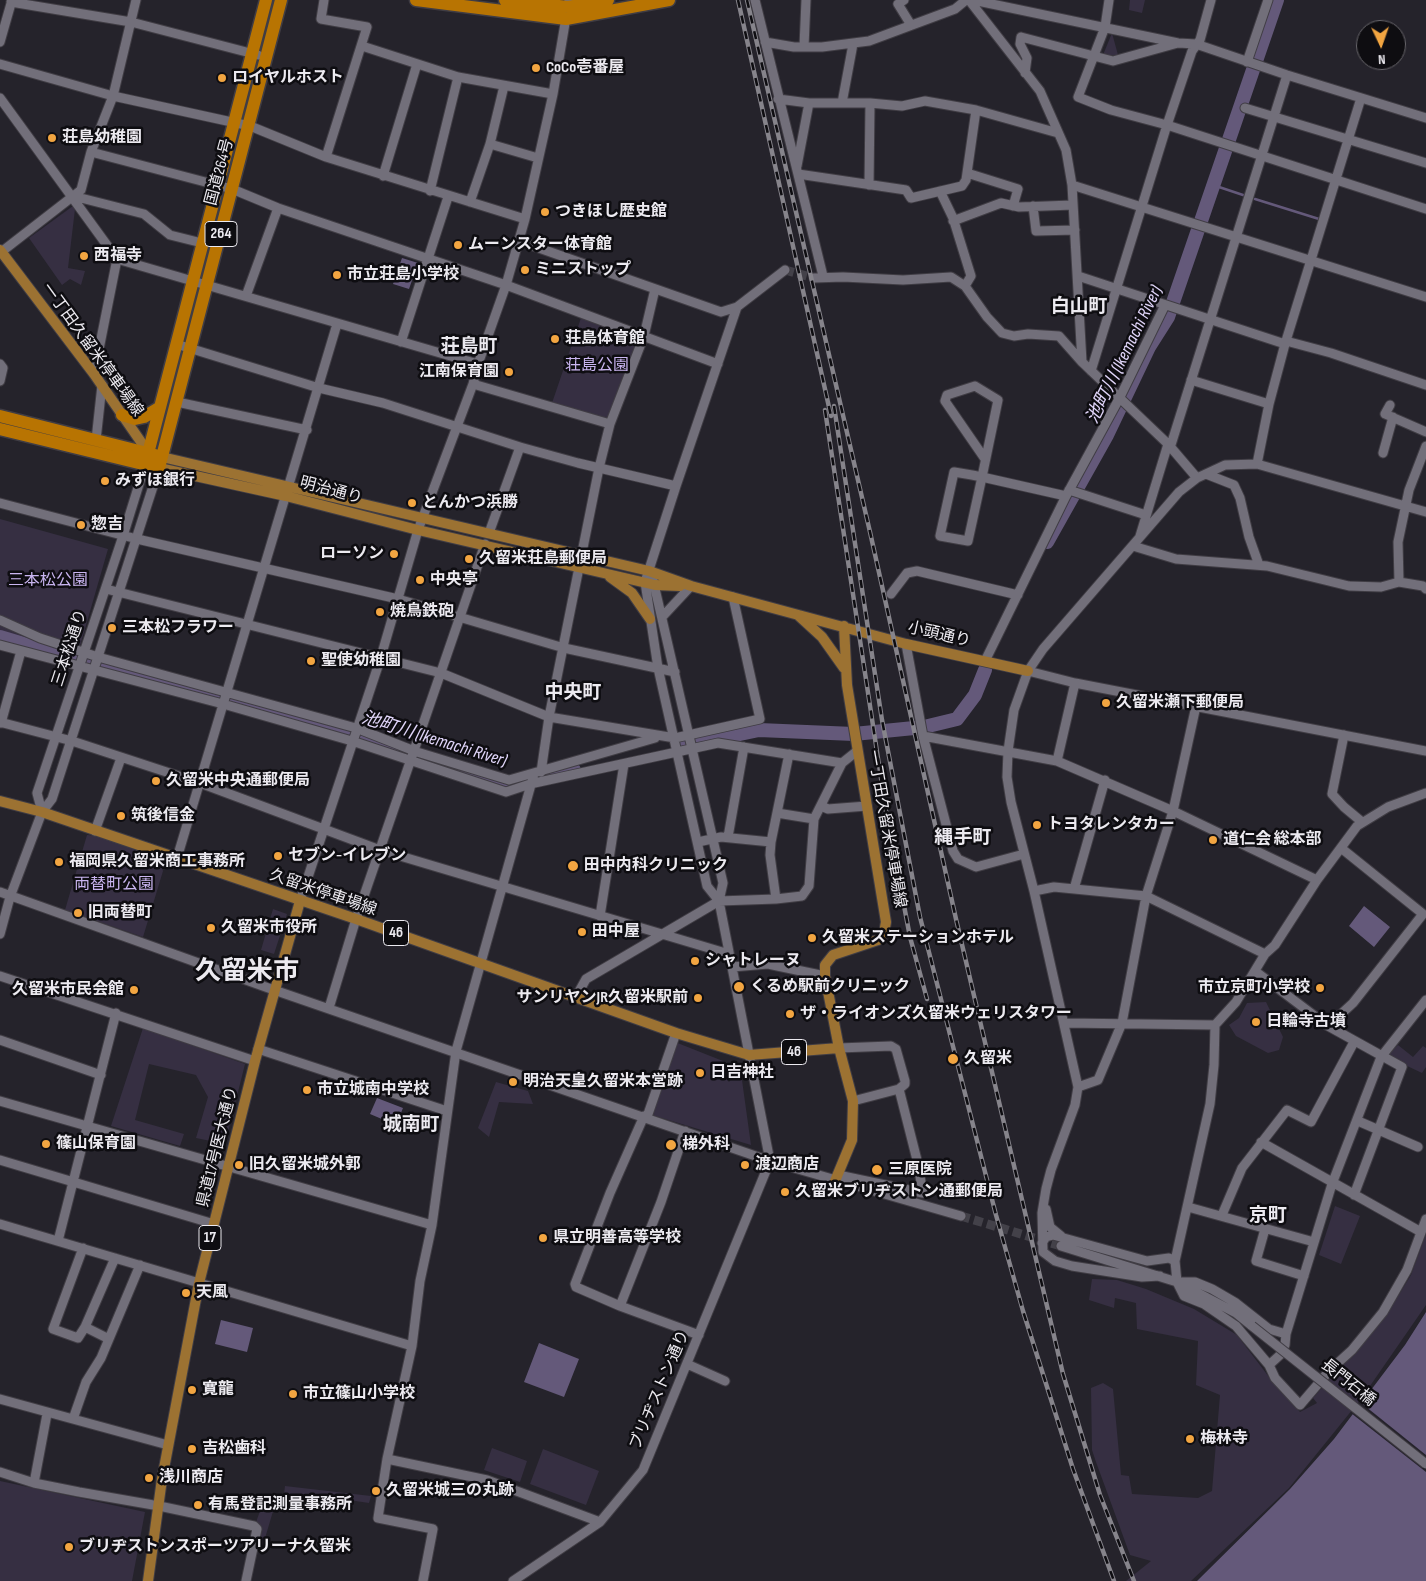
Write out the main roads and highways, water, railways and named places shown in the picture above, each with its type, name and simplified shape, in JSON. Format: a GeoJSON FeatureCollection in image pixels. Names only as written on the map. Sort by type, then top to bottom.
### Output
{"type":"FeatureCollection","features":[{"type":"Feature","properties":{"kind":"highway","name":"国道264号"},"geometry":{"type":"LineString","coordinates":[[146,459],[266,0]]}},
{"type":"Feature","properties":{"kind":"highway","name":"国道264号"},"geometry":{"type":"LineString","coordinates":[[161,462],[250,126],[281,0]]}},
{"type":"Feature","properties":{"kind":"highway"},"geometry":{"type":"LineString","coordinates":[[416,0],[568,9],[669,0]]}},
{"type":"Feature","properties":{"kind":"highway"},"geometry":{"type":"LineString","coordinates":[[505,0],[568,9],[608,0]]}},
{"type":"Feature","properties":{"kind":"highway"},"geometry":{"type":"LineString","coordinates":[[122,415],[135,419],[144,417],[159,408]]}},
{"type":"Feature","properties":{"kind":"highway","name":"明治通り"},"geometry":{"type":"LineString","coordinates":[[0,416],[96,440],[146,459]]}},
{"type":"Feature","properties":{"kind":"highway","name":"明治通り"},"geometry":{"type":"LineString","coordinates":[[0,429],[161,462]]}},
{"type":"Feature","properties":{"kind":"main road","name":"一丁田久留米停車場線"},"geometry":{"type":"LineString","coordinates":[[0,252],[94,374],[122,415],[146,459]]}},
{"type":"Feature","properties":{"kind":"main road","name":"明治通り"},"geometry":{"type":"LineString","coordinates":[[161,462],[287,491],[423,517],[649,571],[691,586]]}},
{"type":"Feature","properties":{"kind":"main road","name":"明治通り"},"geometry":{"type":"LineString","coordinates":[[287,491],[418,530],[485,544],[650,584],[691,586]]}},
{"type":"Feature","properties":{"kind":"main road"},"geometry":{"type":"LineString","coordinates":[[604,573],[632,593],[650,619]]}},
{"type":"Feature","properties":{"kind":"main road"},"geometry":{"type":"LineString","coordinates":[[691,586],[844,626]]}},
{"type":"Feature","properties":{"kind":"main road"},"geometry":{"type":"LineString","coordinates":[[796,614],[822,637],[846,671]]}},
{"type":"Feature","properties":{"kind":"main road","name":"一丁田久留米停車場線"},"geometry":{"type":"LineString","coordinates":[[839,1048],[825,976],[825,966],[833,955],[878,940],[884,933],[885,913],[853,725],[846,671],[844,626]]}},
{"type":"Feature","properties":{"kind":"main road","name":"小頭通り"},"geometry":{"type":"LineString","coordinates":[[844,626],[906,644],[1028,671]]}},
{"type":"Feature","properties":{"kind":"main road","name":"久留米停車場線"},"geometry":{"type":"LineString","coordinates":[[0,801],[42,812],[356,919],[676,1033],[748,1056],[839,1048]]}},
{"type":"Feature","properties":{"kind":"main road","name":"県道17号医大通り"},"geometry":{"type":"LineString","coordinates":[[148,1581],[168,1445],[198,1283],[255,1060],[300,901]]}},
{"type":"Feature","properties":{"kind":"main road"},"geometry":{"type":"LineString","coordinates":[[836,1178],[852,1140],[854,1101],[839,1048]]}},
{"type":"Feature","properties":{"kind":"waterway","name":"池町川 (Ikemachi River)"},"geometry":{"type":"LineString","coordinates":[[1047,542],[1107,435],[1149,347],[1168,317],[1277,0]]}},
{"type":"Feature","properties":{"kind":"waterway"},"geometry":{"type":"LineString","coordinates":[[1213,185],[1246,196]]}},
{"type":"Feature","properties":{"kind":"waterway"},"geometry":{"type":"LineString","coordinates":[[1255,199],[1319,219]]}},
{"type":"Feature","properties":{"kind":"waterway","name":"池町川 (Ikemachi River)"},"geometry":{"type":"LineString","coordinates":[[0,637],[107,669],[216,695],[366,739],[502,784],[574,770]]}},
{"type":"Feature","properties":{"kind":"waterway","name":"池町川 (Ikemachi River)"},"geometry":{"type":"LineString","coordinates":[[678,747],[759,730],[854,734],[924,727],[957,719],[975,695],[985,670]]}},
{"type":"Feature","properties":{"kind":"tunnel"},"geometry":{"type":"LineString","coordinates":[[785,270],[814,278]]}},
{"type":"Feature","properties":{"kind":"tunnel"},"geometry":{"type":"LineString","coordinates":[[961,1216],[1061,1246]]}},
{"type":"Feature","properties":{"kind":"railway"},"geometry":{"type":"LineString","coordinates":[[738,0],[831,416]]}},
{"type":"Feature","properties":{"kind":"railway"},"geometry":{"type":"LineString","coordinates":[[747,0],[870,532],[956,919],[1063,1374],[1100,1495],[1134,1581]]}},
{"type":"Feature","properties":{"kind":"railway"},"geometry":{"type":"LineString","coordinates":[[834,406],[882,720],[920,917],[996,1215],[1023,1311],[1073,1469],[1114,1581]]}},
{"type":"Feature","properties":{"kind":"railway"},"geometry":{"type":"LineString","coordinates":[[825,410],[886,811],[910,937],[927,999]]}},
{"type":"Feature","properties":{"kind":"place","name":"CoCo壱番屋"},"geometry":{"type":"Point","coordinates":[536,68]}},
{"type":"Feature","properties":{"kind":"place","name":"ロイヤルホスト"},"geometry":{"type":"Point","coordinates":[222,78]}},
{"type":"Feature","properties":{"kind":"place","name":"荘島幼稚園"},"geometry":{"type":"Point","coordinates":[52,138]}},
{"type":"Feature","properties":{"kind":"place","name":"つきほし歴史館"},"geometry":{"type":"Point","coordinates":[545,212]}},
{"type":"Feature","properties":{"kind":"place","name":"ムーンスター体育館"},"geometry":{"type":"Point","coordinates":[458,245]}},
{"type":"Feature","properties":{"kind":"place","name":"西福寺"},"geometry":{"type":"Point","coordinates":[84,256]}},
{"type":"Feature","properties":{"kind":"place","name":"ミニストップ"},"geometry":{"type":"Point","coordinates":[525,270]}},
{"type":"Feature","properties":{"kind":"place","name":"市立荘島小学校"},"geometry":{"type":"Point","coordinates":[337,275]}},
{"type":"Feature","properties":{"kind":"place","name":"荘島体育館"},"geometry":{"type":"Point","coordinates":[555,339]}},
{"type":"Feature","properties":{"kind":"place","name":"江南保育園"},"geometry":{"type":"Point","coordinates":[509,372]}},
{"type":"Feature","properties":{"kind":"place","name":"みずほ銀行"},"geometry":{"type":"Point","coordinates":[105,481]}},
{"type":"Feature","properties":{"kind":"place","name":"とんかつ浜勝"},"geometry":{"type":"Point","coordinates":[412,503]}},
{"type":"Feature","properties":{"kind":"place","name":"惣吉"},"geometry":{"type":"Point","coordinates":[81,525]}},
{"type":"Feature","properties":{"kind":"place","name":"ローソン"},"geometry":{"type":"Point","coordinates":[394,554]}},
{"type":"Feature","properties":{"kind":"place","name":"久留米荘島郵便局"},"geometry":{"type":"Point","coordinates":[469,559]}},
{"type":"Feature","properties":{"kind":"place","name":"中央亭"},"geometry":{"type":"Point","coordinates":[420,580]}},
{"type":"Feature","properties":{"kind":"place","name":"焼鳥鉄砲"},"geometry":{"type":"Point","coordinates":[380,612]}},
{"type":"Feature","properties":{"kind":"place","name":"三本松フラワー"},"geometry":{"type":"Point","coordinates":[112,628]}},
{"type":"Feature","properties":{"kind":"place","name":"聖使幼稚園"},"geometry":{"type":"Point","coordinates":[311,661]}},
{"type":"Feature","properties":{"kind":"place","name":"久留米瀬下郵便局"},"geometry":{"type":"Point","coordinates":[1106,703]}},
{"type":"Feature","properties":{"kind":"place","name":"久留米中央通郵便局"},"geometry":{"type":"Point","coordinates":[156,781]}},
{"type":"Feature","properties":{"kind":"place","name":"筑後信金"},"geometry":{"type":"Point","coordinates":[121,816]}},
{"type":"Feature","properties":{"kind":"place","name":"トヨタレンタカー"},"geometry":{"type":"Point","coordinates":[1037,825]}},
{"type":"Feature","properties":{"kind":"place","name":"道仁会 総本部"},"geometry":{"type":"Point","coordinates":[1213,840]}},
{"type":"Feature","properties":{"kind":"place","name":"セブン-イレブン"},"geometry":{"type":"Point","coordinates":[278,856]}},
{"type":"Feature","properties":{"kind":"place","name":"福岡県久留米商工事務所"},"geometry":{"type":"Point","coordinates":[59,862]}},
{"type":"Feature","properties":{"kind":"place","name":"田中内科クリニック"},"geometry":{"type":"Point","coordinates":[573,866]}},
{"type":"Feature","properties":{"kind":"place","name":"旧両替町"},"geometry":{"type":"Point","coordinates":[78,913]}},
{"type":"Feature","properties":{"kind":"place","name":"久留米市役所"},"geometry":{"type":"Point","coordinates":[211,928]}},
{"type":"Feature","properties":{"kind":"place","name":"田中屋"},"geometry":{"type":"Point","coordinates":[582,932]}},
{"type":"Feature","properties":{"kind":"place","name":"久留米ステーションホテル"},"geometry":{"type":"Point","coordinates":[812,938]}},
{"type":"Feature","properties":{"kind":"place","name":"シャトレーヌ"},"geometry":{"type":"Point","coordinates":[695,961]}},
{"type":"Feature","properties":{"kind":"place","name":"くるめ駅前クリニック"},"geometry":{"type":"Point","coordinates":[739,987]}},
{"type":"Feature","properties":{"kind":"place","name":"市立京町小学校"},"geometry":{"type":"Point","coordinates":[1320,988]}},
{"type":"Feature","properties":{"kind":"place","name":"久留米市民会館"},"geometry":{"type":"Point","coordinates":[134,990]}},
{"type":"Feature","properties":{"kind":"place","name":"サンリヤンJR久留米駅前"},"geometry":{"type":"Point","coordinates":[698,998]}},
{"type":"Feature","properties":{"kind":"place","name":"ザ・ライオンズ久留米ウェリスタワー"},"geometry":{"type":"Point","coordinates":[790,1014]}},
{"type":"Feature","properties":{"kind":"place","name":"日輪寺古墳"},"geometry":{"type":"Point","coordinates":[1256,1022]}},
{"type":"Feature","properties":{"kind":"place","name":"久留米"},"geometry":{"type":"Point","coordinates":[953,1059]}},
{"type":"Feature","properties":{"kind":"place","name":"日吉神社"},"geometry":{"type":"Point","coordinates":[700,1073]}},
{"type":"Feature","properties":{"kind":"place","name":"明治天皇久留米本営跡"},"geometry":{"type":"Point","coordinates":[513,1082]}},
{"type":"Feature","properties":{"kind":"place","name":"市立城南中学校"},"geometry":{"type":"Point","coordinates":[307,1090]}},
{"type":"Feature","properties":{"kind":"place","name":"篠山保育園"},"geometry":{"type":"Point","coordinates":[46,1144]}},
{"type":"Feature","properties":{"kind":"place","name":"梯外科"},"geometry":{"type":"Point","coordinates":[671,1145]}},
{"type":"Feature","properties":{"kind":"place","name":"旧久留米城外郭"},"geometry":{"type":"Point","coordinates":[239,1165]}},
{"type":"Feature","properties":{"kind":"place","name":"渡辺商店"},"geometry":{"type":"Point","coordinates":[745,1165]}},
{"type":"Feature","properties":{"kind":"place","name":"三原医院"},"geometry":{"type":"Point","coordinates":[877,1170]}},
{"type":"Feature","properties":{"kind":"place","name":"久留米ブリヂストン通郵便局"},"geometry":{"type":"Point","coordinates":[785,1192]}},
{"type":"Feature","properties":{"kind":"place","name":"県立明善高等学校"},"geometry":{"type":"Point","coordinates":[543,1238]}},
{"type":"Feature","properties":{"kind":"place","name":"天風"},"geometry":{"type":"Point","coordinates":[186,1293]}},
{"type":"Feature","properties":{"kind":"place","name":"寛龍"},"geometry":{"type":"Point","coordinates":[192,1390]}},
{"type":"Feature","properties":{"kind":"place","name":"市立篠山小学校"},"geometry":{"type":"Point","coordinates":[293,1394]}},
{"type":"Feature","properties":{"kind":"place","name":"梅林寺"},"geometry":{"type":"Point","coordinates":[1190,1439]}},
{"type":"Feature","properties":{"kind":"place","name":"吉松歯科"},"geometry":{"type":"Point","coordinates":[192,1449]}},
{"type":"Feature","properties":{"kind":"place","name":"浅川商店"},"geometry":{"type":"Point","coordinates":[149,1478]}},
{"type":"Feature","properties":{"kind":"place","name":"久留米城三の丸跡"},"geometry":{"type":"Point","coordinates":[376,1491]}},
{"type":"Feature","properties":{"kind":"place","name":"有馬登記測量事務所"},"geometry":{"type":"Point","coordinates":[198,1505]}},
{"type":"Feature","properties":{"kind":"place","name":"ブリヂストンスポーツアリーナ久留米"},"geometry":{"type":"Point","coordinates":[69,1547]}},
{"type":"Feature","properties":{"kind":"district","name":"白山町"},"geometry":{"type":"Point","coordinates":[1079,307]}},
{"type":"Feature","properties":{"kind":"district","name":"荘島町"},"geometry":{"type":"Point","coordinates":[469,347]}},
{"type":"Feature","properties":{"kind":"district","name":"中央町"},"geometry":{"type":"Point","coordinates":[573,693]}},
{"type":"Feature","properties":{"kind":"district","name":"縄手町"},"geometry":{"type":"Point","coordinates":[963,838]}},
{"type":"Feature","properties":{"kind":"district","name":"久留米市"},"geometry":{"type":"Point","coordinates":[247,972]}},
{"type":"Feature","properties":{"kind":"district","name":"城南町"},"geometry":{"type":"Point","coordinates":[411,1125]}},
{"type":"Feature","properties":{"kind":"district","name":"京町"},"geometry":{"type":"Point","coordinates":[1268,1216]}},
{"type":"Feature","properties":{"kind":"park label","name":"荘島公園"},"geometry":{"type":"Point","coordinates":[597,366]}},
{"type":"Feature","properties":{"kind":"park label","name":"三本松公園"},"geometry":{"type":"Point","coordinates":[48,581]}},
{"type":"Feature","properties":{"kind":"park label","name":"両替町公園"},"geometry":{"type":"Point","coordinates":[114,885]}}]}
